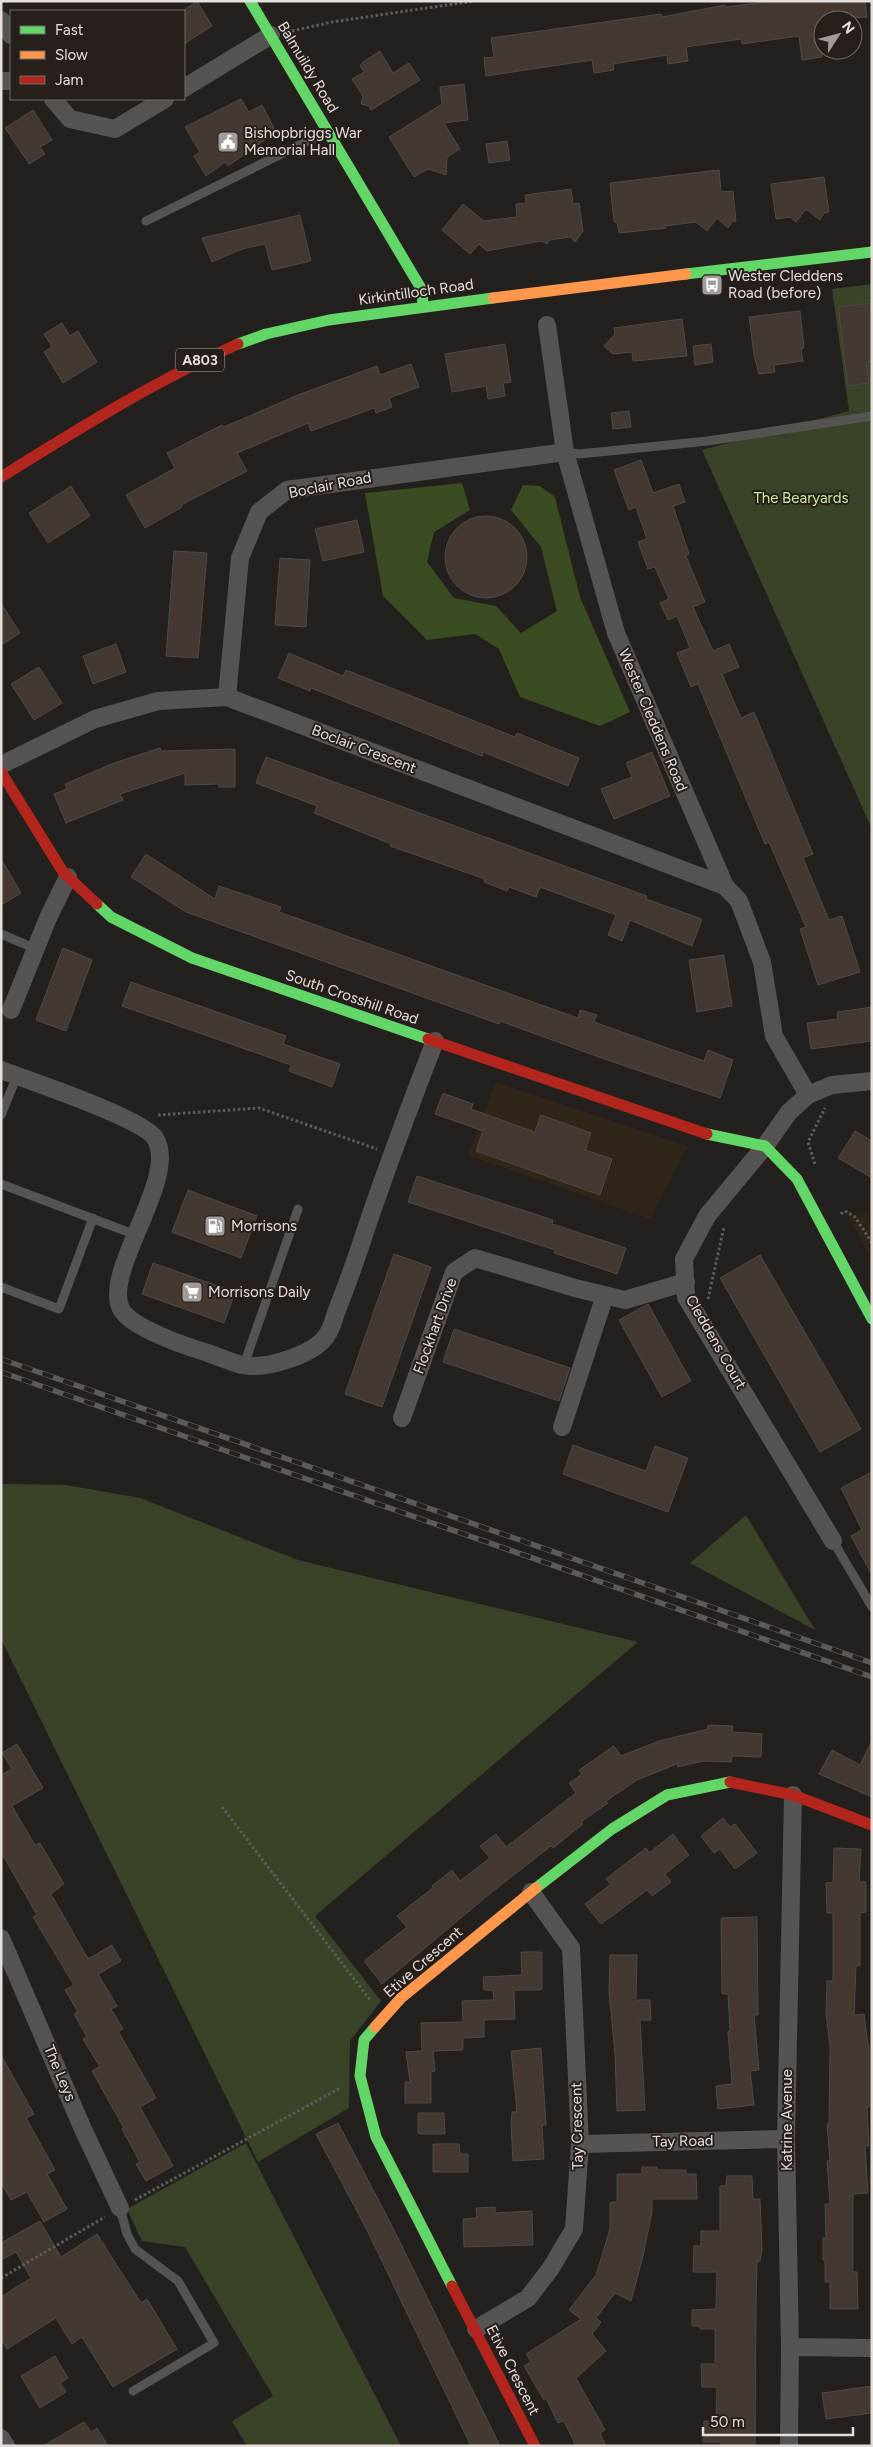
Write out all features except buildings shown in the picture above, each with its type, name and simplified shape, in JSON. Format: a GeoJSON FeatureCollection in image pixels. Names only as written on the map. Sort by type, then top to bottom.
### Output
{"type":"FeatureCollection","features":[{"type":"Feature","properties":{"kind":"street","name":"Balmuildy Road"},"geometry":{"type":"LineString","coordinates":[[250,1],[422,290],[423,306]]}},
{"type":"Feature","properties":{"kind":"street"},"geometry":{"type":"LineString","coordinates":[[1,20],[10,34]]}},
{"type":"Feature","properties":{"kind":"street"},"geometry":{"type":"LineString","coordinates":[[185,87],[271,35]]}},
{"type":"Feature","properties":{"kind":"street"},"geometry":{"type":"LineString","coordinates":[[54,100],[70,119],[116,129],[163,100]]}},
{"type":"Feature","properties":{"kind":"street","name":"Kirkintilloch Road"},"geometry":{"type":"LineString","coordinates":[[1,477],[135,395],[182,369],[242,342],[266,334],[329,320],[423,306],[872,252]]}},
{"type":"Feature","properties":{"kind":"street","name":"Wester Cleddens Road"},"geometry":{"type":"LineString","coordinates":[[547,326],[565,452],[616,633],[725,886],[738,901],[762,962],[774,1036],[808,1095]]}},
{"type":"Feature","properties":{"kind":"street","name":"Boclair Road"},"geometry":{"type":"LineString","coordinates":[[227,698],[240,558],[260,512],[287,490],[565,452]]}},
{"type":"Feature","properties":{"kind":"street","name":"Boclair Crescent"},"geometry":{"type":"LineString","coordinates":[[1,765],[95,719],[158,701],[227,698],[725,886]]}},
{"type":"Feature","properties":{"kind":"street","name":"South Crosshill Road"},"geometry":{"type":"LineString","coordinates":[[1,772],[63,872],[68,877],[111,917],[192,958],[700,1132],[765,1146]]}},
{"type":"Feature","properties":{"kind":"street"},"geometry":{"type":"LineString","coordinates":[[11,1010],[68,877]]}},
{"type":"Feature","properties":{"kind":"street"},"geometry":{"type":"LineString","coordinates":[[9,1073],[136,1122],[156,1139],[160,1162],[152,1194],[123,1268],[118,1296],[122,1310],[132,1321],[178,1343],[244,1365],[282,1362],[307,1352],[327,1336],[348,1283],[392,1154],[435,1041]]}},
{"type":"Feature","properties":{"kind":"street"},"geometry":{"type":"LineString","coordinates":[[808,1095],[836,1085],[872,1080]]}},
{"type":"Feature","properties":{"kind":"street","name":"Cleddens Court"},"geometry":{"type":"LineString","coordinates":[[808,1095],[789,1112],[765,1146],[706,1216],[684,1259],[686,1297],[833,1541]]}},
{"type":"Feature","properties":{"kind":"street"},"geometry":{"type":"LineString","coordinates":[[765,1146],[797,1179],[872,1319]]}},
{"type":"Feature","properties":{"kind":"street","name":"Flockhart Drive"},"geometry":{"type":"LineString","coordinates":[[402,1418],[454,1272],[475,1258],[625,1300],[686,1282]]}},
{"type":"Feature","properties":{"kind":"street"},"geometry":{"type":"LineString","coordinates":[[562,1427],[605,1295]]}},
{"type":"Feature","properties":{"kind":"street","name":"Etive Crescent"},"geometry":{"type":"LineString","coordinates":[[535,2446],[376,2137],[360,2076],[364,2040],[401,1998],[532,1892],[612,1829],[667,1796],[730,1782],[793,1795],[872,1825]]}},
{"type":"Feature","properties":{"kind":"street","name":"Katrine Avenue"},"geometry":{"type":"LineString","coordinates":[[789,2446],[790,2347],[786,2139],[793,1795]]}},
{"type":"Feature","properties":{"kind":"street","name":"Tay Crescent"},"geometry":{"type":"LineString","coordinates":[[476,2329],[528,2298],[551,2268],[574,2229],[580,2144],[571,1948],[532,1892]]}},
{"type":"Feature","properties":{"kind":"street","name":"The Leys"},"geometry":{"type":"LineString","coordinates":[[1,1938],[82,2127],[120,2208]]}},
{"type":"Feature","properties":{"kind":"street","name":"Tay Road"},"geometry":{"type":"LineString","coordinates":[[580,2144],[786,2139]]}},
{"type":"Feature","properties":{"kind":"street"},"geometry":{"type":"LineString","coordinates":[[790,2347],[872,2348]]}},
{"type":"Feature","properties":{"kind":"street"},"geometry":{"type":"LineString","coordinates":[[1,2438],[6,2446]]}},
{"type":"Feature","properties":{"kind":"lane"},"geometry":{"type":"LineString","coordinates":[[146,221],[329,131]]}},
{"type":"Feature","properties":{"kind":"lane"},"geometry":{"type":"LineString","coordinates":[[565,452],[579,454],[708,441],[872,416]]}},
{"type":"Feature","properties":{"kind":"lane"},"geometry":{"type":"LineString","coordinates":[[1,934],[36,949]]}},
{"type":"Feature","properties":{"kind":"lane"},"geometry":{"type":"LineString","coordinates":[[1,1115],[9,1073]]}},
{"type":"Feature","properties":{"kind":"lane"},"geometry":{"type":"LineString","coordinates":[[1,1184],[136,1235]]}},
{"type":"Feature","properties":{"kind":"lane"},"geometry":{"type":"LineString","coordinates":[[244,1365],[298,1209]]}},
{"type":"Feature","properties":{"kind":"lane"},"geometry":{"type":"LineString","coordinates":[[1,1287],[59,1308],[93,1218]]}},
{"type":"Feature","properties":{"kind":"lane"},"geometry":{"type":"LineString","coordinates":[[833,1541],[872,1607]]}},
{"type":"Feature","properties":{"kind":"lane"},"geometry":{"type":"LineString","coordinates":[[120,2208],[127,2234],[135,2249],[178,2281],[214,2343],[133,2391]]}},
{"type":"Feature","properties":{"kind":"path"},"geometry":{"type":"LineString","coordinates":[[271,35],[332,22],[474,1]]}},
{"type":"Feature","properties":{"kind":"path"},"geometry":{"type":"LineString","coordinates":[[817,1170],[808,1142],[836,1085]]}},
{"type":"Feature","properties":{"kind":"path"},"geometry":{"type":"LineString","coordinates":[[136,1122],[162,1113],[259,1108],[392,1154]]}},
{"type":"Feature","properties":{"kind":"path"},"geometry":{"type":"LineString","coordinates":[[836,1206],[845,1222]]}},
{"type":"Feature","properties":{"kind":"path"},"geometry":{"type":"LineString","coordinates":[[840,1214],[845,1211],[855,1217],[872,1243]]}},
{"type":"Feature","properties":{"kind":"path"},"geometry":{"type":"LineString","coordinates":[[702,1323],[726,1217]]}},
{"type":"Feature","properties":{"kind":"path"},"geometry":{"type":"LineString","coordinates":[[222,1807],[384,2018]]}},
{"type":"Feature","properties":{"kind":"path"},"geometry":{"type":"LineString","coordinates":[[1,2278],[120,2208],[360,2076]]}},
{"type":"Feature","properties":{"kind":"shaded area"},"geometry":{"type":"Polygon","coordinates":[[[496,1082],[688,1146],[650,1219],[468,1155],[496,1082]]]}},
{"type":"Feature","properties":{"kind":"shaded area"},"geometry":{"type":"Polygon","coordinates":[[[845,1211],[850,1215],[872,1212],[872,1260],[845,1211]]]}},
{"type":"Feature","properties":{"kind":"green space","name":"The Bearyards"},"geometry":{"type":"Polygon","coordinates":[[[872,284],[872,829],[702,450],[849,411],[832,289],[872,284]]]}},
{"type":"Feature","properties":{"kind":"green space"},"geometry":{"type":"Polygon","coordinates":[[[462,483],[470,510],[434,532],[427,562],[454,598],[496,606],[521,633],[557,611],[541,547],[511,510],[523,485],[540,486],[555,497],[580,597],[630,712],[600,726],[520,697],[499,649],[475,634],[427,640],[383,596],[365,493],[462,483]]]}},
{"type":"Feature","properties":{"kind":"green space"},"geometry":{"type":"Polygon","coordinates":[[[1,1484],[66,1485],[140,1498],[298,1560],[638,1642],[315,1916],[381,2001],[350,2041],[349,2108],[258,2162],[1,1639],[1,1484]]]}},
{"type":"Feature","properties":{"kind":"green space"},"geometry":{"type":"Polygon","coordinates":[[[746,1515],[815,1630],[690,1563],[746,1515]]]}},
{"type":"Feature","properties":{"kind":"green space"},"geometry":{"type":"Polygon","coordinates":[[[246,2143],[401,2446],[247,2446],[232,2421],[273,2396],[185,2247],[142,2241],[127,2209],[246,2143]]]}},
{"type":"Feature","properties":{"kind":"railway"},"geometry":{"type":"LineString","coordinates":[[1,1359],[872,1663]]}},
{"type":"Feature","properties":{"kind":"railway"},"geometry":{"type":"LineString","coordinates":[[1,1372],[872,1677]]}},
{"type":"Feature","properties":{"kind":"traffic: fast"},"geometry":{"type":"LineString","coordinates":[[250,1],[422,290],[423,306]]}},
{"type":"Feature","properties":{"kind":"traffic: fast"},"geometry":{"type":"LineString","coordinates":[[686,274],[872,252]]}},
{"type":"Feature","properties":{"kind":"traffic: fast"},"geometry":{"type":"LineString","coordinates":[[238,344],[266,334],[329,320],[493,298]]}},
{"type":"Feature","properties":{"kind":"traffic: fast"},"geometry":{"type":"LineString","coordinates":[[97,904],[111,917],[192,958],[428,1039]]}},
{"type":"Feature","properties":{"kind":"traffic: fast"},"geometry":{"type":"LineString","coordinates":[[707,1134],[765,1146],[797,1179],[872,1319]]}},
{"type":"Feature","properties":{"kind":"traffic: fast"},"geometry":{"type":"LineString","coordinates":[[536,1888],[612,1829],[667,1795],[730,1782]]}},
{"type":"Feature","properties":{"kind":"traffic: fast"},"geometry":{"type":"LineString","coordinates":[[375,2027],[364,2040],[360,2076],[376,2137],[452,2286]]}},
{"type":"Feature","properties":{"kind":"traffic: slow"},"geometry":{"type":"LineString","coordinates":[[493,298],[686,274]]}},
{"type":"Feature","properties":{"kind":"traffic: slow"},"geometry":{"type":"LineString","coordinates":[[375,2027],[401,1998],[536,1888]]}},
{"type":"Feature","properties":{"kind":"traffic: jam"},"geometry":{"type":"LineString","coordinates":[[1,477],[147,390],[238,344]]}},
{"type":"Feature","properties":{"kind":"traffic: jam"},"geometry":{"type":"LineString","coordinates":[[1,772],[63,872],[97,904]]}},
{"type":"Feature","properties":{"kind":"traffic: jam"},"geometry":{"type":"LineString","coordinates":[[428,1039],[707,1134]]}},
{"type":"Feature","properties":{"kind":"traffic: jam"},"geometry":{"type":"LineString","coordinates":[[730,1782],[793,1795],[872,1825]]}},
{"type":"Feature","properties":{"kind":"traffic: jam"},"geometry":{"type":"LineString","coordinates":[[452,2286],[535,2446]]}},
{"type":"Feature","properties":{"kind":"place","name":"Bishopbriggs War Memorial Hall"},"geometry":{"type":"Point","coordinates":[228,142]}},
{"type":"Feature","properties":{"kind":"place","name":"Wester Cleddens Road (before)"},"geometry":{"type":"Point","coordinates":[712,285]}},
{"type":"Feature","properties":{"kind":"place","name":"Morrisons"},"geometry":{"type":"Point","coordinates":[215,1226]}},
{"type":"Feature","properties":{"kind":"place","name":"Morrisons Daily"},"geometry":{"type":"Point","coordinates":[192,1292]}}]}
